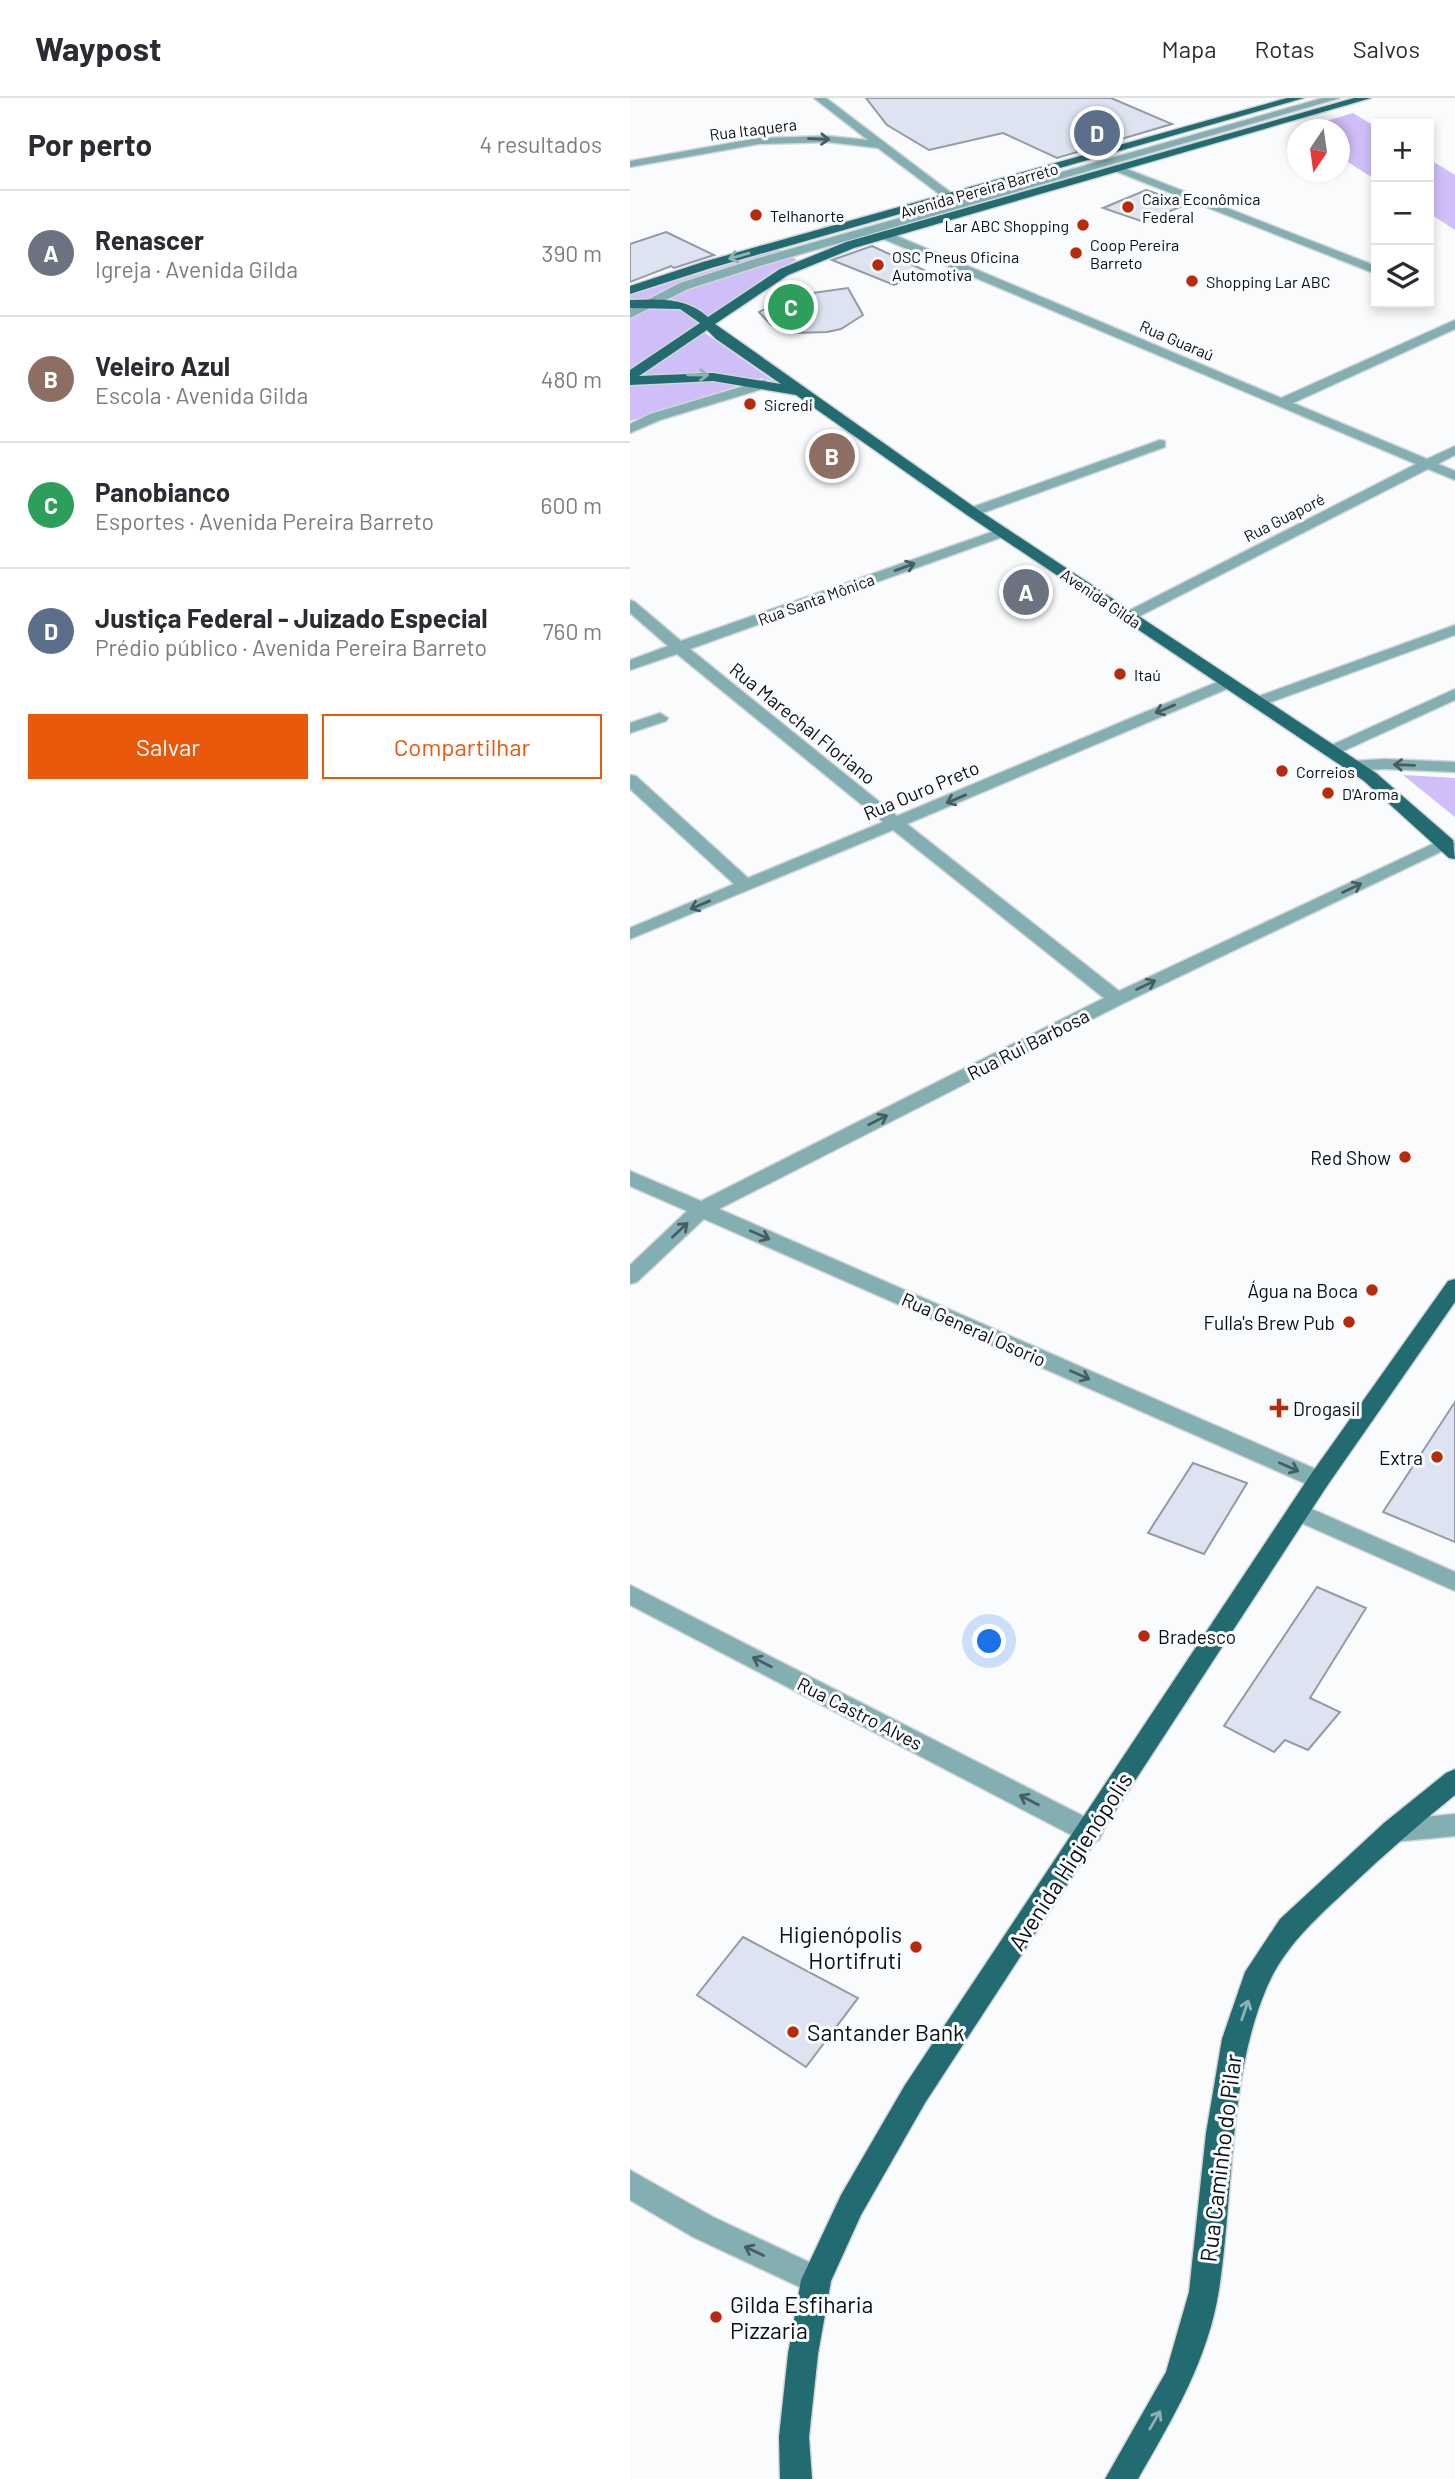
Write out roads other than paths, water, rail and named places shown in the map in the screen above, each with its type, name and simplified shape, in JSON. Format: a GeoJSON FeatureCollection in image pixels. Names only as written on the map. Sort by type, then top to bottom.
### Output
{"type":"FeatureCollection","features":[{"type":"Feature","properties":{"kind":"main road","name":"Avenida Pereira Barreto"},"geometry":{"type":"LineString","coordinates":[[630,290],[707,265],[1300,98]]}},
{"type":"Feature","properties":{"kind":"main road","name":"Avenida Pereira Barreto"},"geometry":{"type":"LineString","coordinates":[[630,379],[784,272],[829,253],[885,234],[1366,98]]}},
{"type":"Feature","properties":{"kind":"main road","name":"Avenida Gilda"},"geometry":{"type":"LineString","coordinates":[[630,304],[674,304],[690,309],[708,325],[972,512],[1370,777],[1451,849]]}},
{"type":"Feature","properties":{"kind":"main road"},"geometry":{"type":"LineString","coordinates":[[630,379],[690,375],[724,377],[806,394]]}},
{"type":"Feature","properties":{"kind":"main road","name":"Avenida Higienópolis"},"geometry":{"type":"LineString","coordinates":[[796,2479],[794,2437],[803,2354],[816,2280],[851,2205],[915,2094],[1090,1832],[1319,1480],[1455,1286]]}},
{"type":"Feature","properties":{"kind":"main road","name":"Rua Caminho do Pilar"},"geometry":{"type":"LineString","coordinates":[[1121,2479],[1179,2378],[1204,2292],[1220,2133],[1236,2039],[1255,1982],[1289,1927],[1392,1831],[1455,1780]]}},
{"type":"Feature","properties":{"kind":"street"},"geometry":{"type":"LineString","coordinates":[[819,98],[950,197]]}},
{"type":"Feature","properties":{"kind":"street"},"geometry":{"type":"LineString","coordinates":[[630,314],[684,286],[759,262],[1335,98]]}},
{"type":"Feature","properties":{"kind":"street","name":"Rua Itaquera"},"geometry":{"type":"LineString","coordinates":[[630,164],[759,141],[828,139],[881,145]]}},
{"type":"Feature","properties":{"kind":"street"},"geometry":{"type":"LineString","coordinates":[[1119,169],[1371,268]]}},
{"type":"Feature","properties":{"kind":"street","name":"Rua Guaraú"},"geometry":{"type":"LineString","coordinates":[[885,234],[1455,477]]}},
{"type":"Feature","properties":{"kind":"street"},"geometry":{"type":"LineString","coordinates":[[759,262],[829,253]]}},
{"type":"Feature","properties":{"kind":"street"},"geometry":{"type":"LineString","coordinates":[[1281,403],[1455,324]]}},
{"type":"Feature","properties":{"kind":"street"},"geometry":{"type":"LineString","coordinates":[[630,429],[655,417],[764,384]]}},
{"type":"Feature","properties":{"kind":"street"},"geometry":{"type":"LineString","coordinates":[[972,512],[1160,444]]}},
{"type":"Feature","properties":{"kind":"street","name":"Rua Guaporé"},"geometry":{"type":"LineString","coordinates":[[1129,616],[1455,450]]}},
{"type":"Feature","properties":{"kind":"street","name":"Rua Santa Mônica"},"geometry":{"type":"LineString","coordinates":[[630,665],[1003,532]]}},
{"type":"Feature","properties":{"kind":"street","name":"Rua Marechal Floriano"},"geometry":{"type":"LineString","coordinates":[[630,605],[895,824],[1117,999]]}},
{"type":"Feature","properties":{"kind":"street"},"geometry":{"type":"LineString","coordinates":[[1257,702],[1455,630]]}},
{"type":"Feature","properties":{"kind":"street","name":"Rua Ouro Preto"},"geometry":{"type":"LineString","coordinates":[[630,934],[1228,683]]}},
{"type":"Feature","properties":{"kind":"street"},"geometry":{"type":"LineString","coordinates":[[1331,751],[1455,694]]}},
{"type":"Feature","properties":{"kind":"street"},"geometry":{"type":"LineString","coordinates":[[630,728],[660,718]]}},
{"type":"Feature","properties":{"kind":"street"},"geometry":{"type":"LineString","coordinates":[[1353,766],[1384,764],[1455,767]]}},
{"type":"Feature","properties":{"kind":"street"},"geometry":{"type":"LineString","coordinates":[[630,780],[746,886]]}},
{"type":"Feature","properties":{"kind":"street","name":"Rua Rui Barbosa"},"geometry":{"type":"LineString","coordinates":[[630,1277],[702,1209],[1117,999],[1451,849]]}},
{"type":"Feature","properties":{"kind":"street","name":"Rua General Osorio"},"geometry":{"type":"LineString","coordinates":[[630,1178],[1319,1480]]}},
{"type":"Feature","properties":{"kind":"street"},"geometry":{"type":"LineString","coordinates":[[1298,1512],[1455,1582]]}},
{"type":"Feature","properties":{"kind":"street","name":"Rua Castro Alves"},"geometry":{"type":"LineString","coordinates":[[630,1594],[1090,1832]]}},
{"type":"Feature","properties":{"kind":"street"},"geometry":{"type":"LineString","coordinates":[[1392,1831],[1455,1825]]}},
{"type":"Feature","properties":{"kind":"street"},"geometry":{"type":"LineString","coordinates":[[630,2184],[703,2227],[816,2280]]}},
{"type":"Feature","properties":{"kind":"place","name":"Justiça Federal - Juizado Especial"},"geometry":{"type":"Point","coordinates":[1097,133]}},
{"type":"Feature","properties":{"kind":"place","name":"Caixa Econômica Federal"},"geometry":{"type":"Point","coordinates":[1128,207]}},
{"type":"Feature","properties":{"kind":"place","name":"Telhanorte"},"geometry":{"type":"Point","coordinates":[756,215]}},
{"type":"Feature","properties":{"kind":"place","name":"Lar ABC Shopping"},"geometry":{"type":"Point","coordinates":[1083,225]}},
{"type":"Feature","properties":{"kind":"place","name":"Coop Pereira Barreto"},"geometry":{"type":"Point","coordinates":[1076,253]}},
{"type":"Feature","properties":{"kind":"place","name":"OSC Pneus Oficina Automotiva"},"geometry":{"type":"Point","coordinates":[878,265]}},
{"type":"Feature","properties":{"kind":"place","name":"Shopping Lar ABC"},"geometry":{"type":"Point","coordinates":[1192,281]}},
{"type":"Feature","properties":{"kind":"place","name":"Panobianco"},"geometry":{"type":"Point","coordinates":[791,307]}},
{"type":"Feature","properties":{"kind":"place","name":"Sicredi"},"geometry":{"type":"Point","coordinates":[750,404]}},
{"type":"Feature","properties":{"kind":"place","name":"Veleiro Azul"},"geometry":{"type":"Point","coordinates":[832,456]}},
{"type":"Feature","properties":{"kind":"place","name":"Renascer"},"geometry":{"type":"Point","coordinates":[1026,592]}},
{"type":"Feature","properties":{"kind":"place","name":"Itaú"},"geometry":{"type":"Point","coordinates":[1120,674]}},
{"type":"Feature","properties":{"kind":"place","name":"Correios"},"geometry":{"type":"Point","coordinates":[1282,771]}},
{"type":"Feature","properties":{"kind":"place","name":"D'Aroma"},"geometry":{"type":"Point","coordinates":[1328,793]}},
{"type":"Feature","properties":{"kind":"place","name":"Red Show"},"geometry":{"type":"Point","coordinates":[1405,1157]}},
{"type":"Feature","properties":{"kind":"place","name":"Água na Boca"},"geometry":{"type":"Point","coordinates":[1372,1290]}},
{"type":"Feature","properties":{"kind":"place","name":"Fulla's Brew Pub"},"geometry":{"type":"Point","coordinates":[1349,1322]}},
{"type":"Feature","properties":{"kind":"place","name":"Drogasil"},"geometry":{"type":"Point","coordinates":[1279,1408]}},
{"type":"Feature","properties":{"kind":"place","name":"Extra"},"geometry":{"type":"Point","coordinates":[1437,1457]}},
{"type":"Feature","properties":{"kind":"place","name":"Bradesco"},"geometry":{"type":"Point","coordinates":[1144,1636]}},
{"type":"Feature","properties":{"kind":"place","name":"Higienópolis Hortifruti"},"geometry":{"type":"Point","coordinates":[916,1947]}},
{"type":"Feature","properties":{"kind":"place","name":"Santander Bank"},"geometry":{"type":"Point","coordinates":[793,2032]}},
{"type":"Feature","properties":{"kind":"place","name":"Gilda Esfiharia Pizzaria"},"geometry":{"type":"Point","coordinates":[716,2317]}}]}
